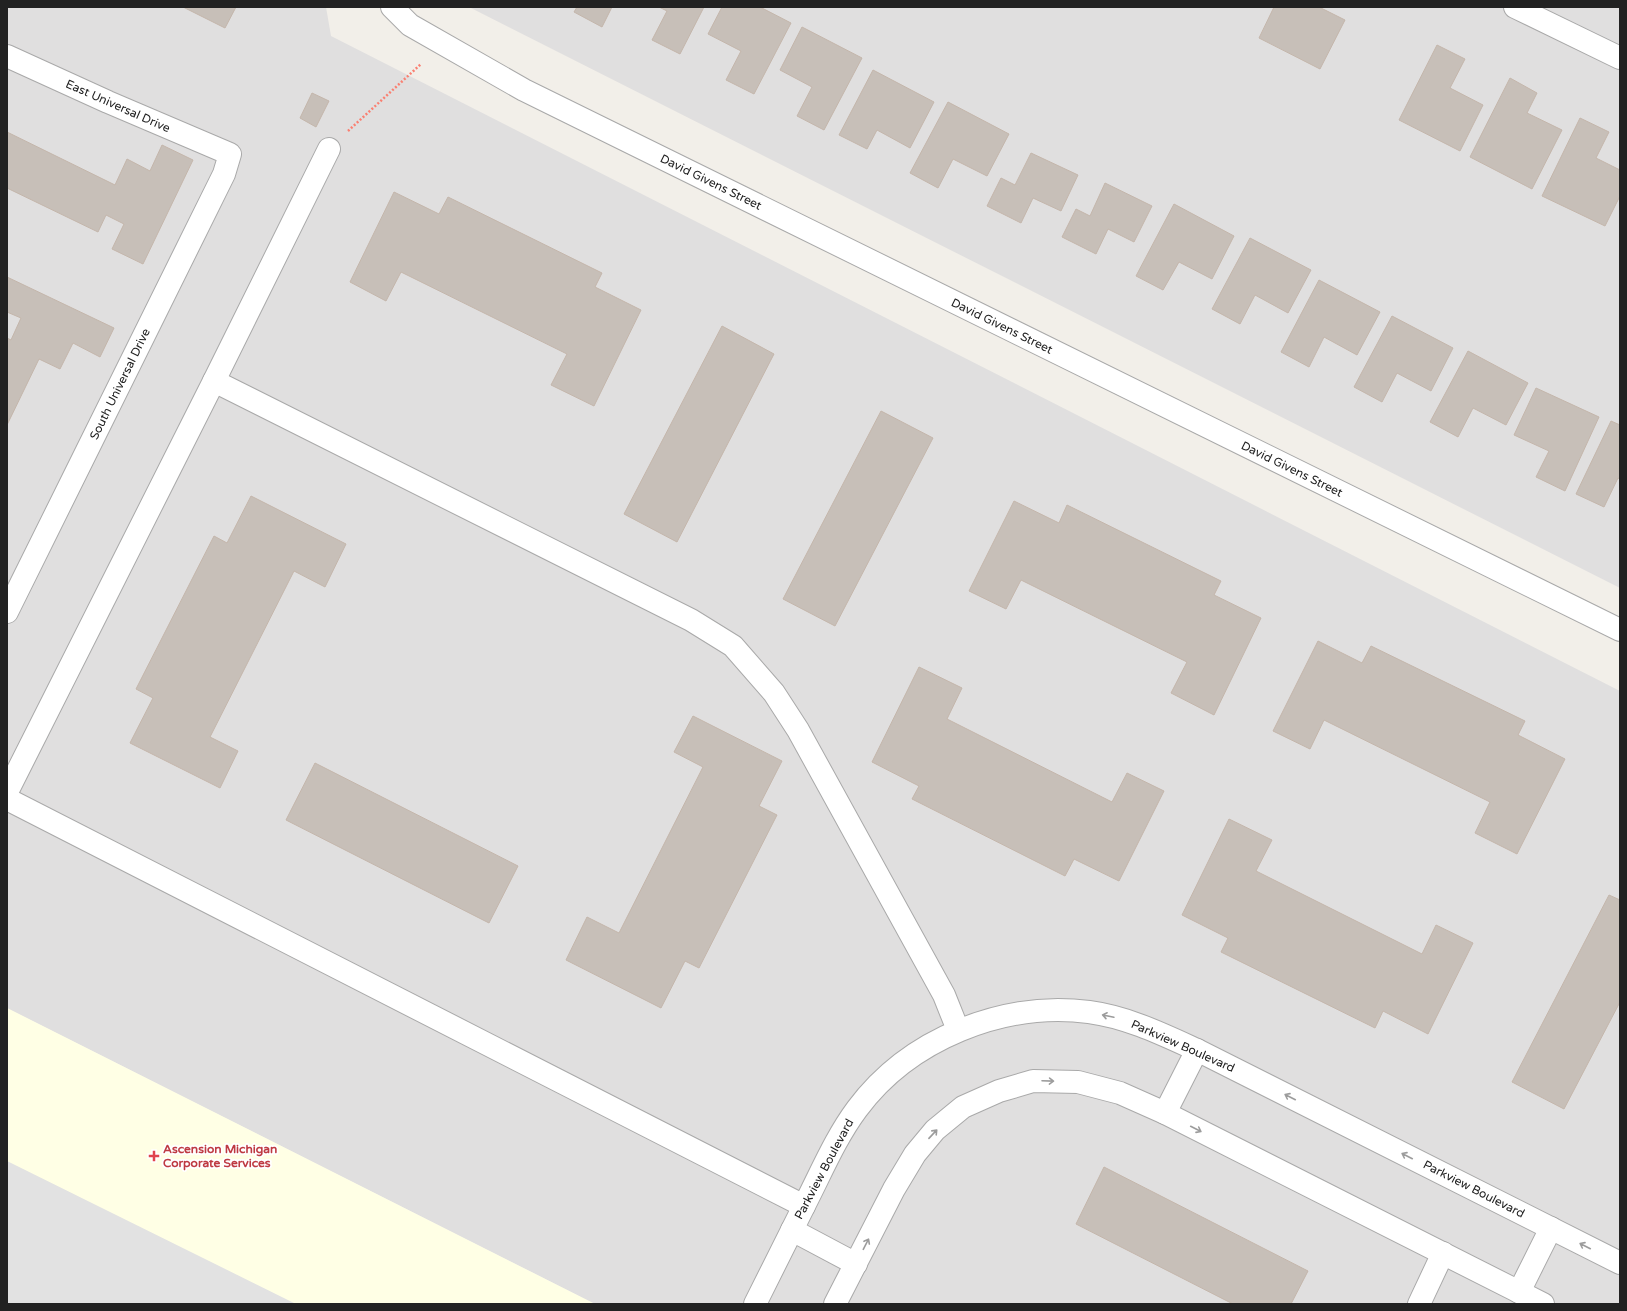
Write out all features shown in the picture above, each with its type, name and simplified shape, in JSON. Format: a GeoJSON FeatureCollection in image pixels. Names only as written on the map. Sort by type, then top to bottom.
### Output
{"type":"FeatureCollection","features":[{"type":"Feature","properties":{"kind":"street","name":"David Givens Street"},"geometry":{"type":"LineString","coordinates":[[392,7],[410,25],[524,90],[1620,630]]}},
{"type":"Feature","properties":{"kind":"street"},"geometry":{"type":"LineString","coordinates":[[1515,7],[1620,58]]}},
{"type":"Feature","properties":{"kind":"street","name":"East Universal Drive"},"geometry":{"type":"LineString","coordinates":[[7,56],[108,102],[230,154]]}},
{"type":"Feature","properties":{"kind":"street"},"geometry":{"type":"LineString","coordinates":[[7,792],[329,149]]}},
{"type":"Feature","properties":{"kind":"street","name":"South Universal Drive"},"geometry":{"type":"LineString","coordinates":[[7,612],[224,174],[230,154]]}},
{"type":"Feature","properties":{"kind":"street"},"geometry":{"type":"LineString","coordinates":[[214,381],[691,620],[733,646],[774,693],[798,730],[944,995],[958,1030]]}},
{"type":"Feature","properties":{"kind":"street"},"geometry":{"type":"LineString","coordinates":[[7,799],[804,1206]]}},
{"type":"Feature","properties":{"kind":"street","name":"Parkview Boulevard"},"geometry":{"type":"LineString","coordinates":[[755,1304],[835,1143],[857,1109],[880,1080],[906,1060],[958,1030],[987,1020],[1060,1010],[1089,1012],[1114,1018],[1134,1024],[1197,1050],[1620,1263]]}},
{"type":"Feature","properties":{"kind":"street"},"geometry":{"type":"LineString","coordinates":[[1165,1113],[1197,1050]]}},
{"type":"Feature","properties":{"kind":"street"},"geometry":{"type":"LineString","coordinates":[[835,1304],[894,1189],[915,1154],[935,1130],[964,1107],[999,1090],[1033,1081],[1078,1082],[1120,1093],[1165,1113],[1544,1304]]}},
{"type":"Feature","properties":{"kind":"street"},"geometry":{"type":"LineString","coordinates":[[1519,1292],[1551,1228]]}},
{"type":"Feature","properties":{"kind":"street"},"geometry":{"type":"LineString","coordinates":[[792,1230],[856,1264]]}},
{"type":"Feature","properties":{"kind":"street"},"geometry":{"type":"LineString","coordinates":[[1419,1304],[1443,1253]]}},
{"type":"Feature","properties":{"kind":"path"},"geometry":{"type":"LineString","coordinates":[[329,149],[442,44]]}},
{"type":"Feature","properties":{"kind":"shaded area"},"geometry":{"type":"Polygon","coordinates":[[[7,7],[326,7],[331,36],[1620,691],[1620,1304],[595,1304],[7,1008],[7,7]]]}},
{"type":"Feature","properties":{"kind":"shaded area"},"geometry":{"type":"Polygon","coordinates":[[[469,7],[1620,7],[1620,588],[469,7]]]}},
{"type":"Feature","properties":{"kind":"shaded area","name":"Ascension Michigan Corporate Services"},"geometry":{"type":"Polygon","coordinates":[[[7,1008],[595,1304],[7,1304],[7,1008]]]}},
{"type":"Feature","properties":{"kind":"shaded area"},"geometry":{"type":"Polygon","coordinates":[[[7,1161],[296,1304],[7,1304],[7,1161]]]}},
{"type":"Feature","properties":{"kind":"building"},"geometry":{"type":"Polygon","coordinates":[[[183,7],[236,7],[225,28],[183,7]]]}},
{"type":"Feature","properties":{"kind":"building"},"geometry":{"type":"Polygon","coordinates":[[[577,7],[612,7],[602,27],[574,12],[577,7]]]}},
{"type":"Feature","properties":{"kind":"building"},"geometry":{"type":"Polygon","coordinates":[[[659,7],[704,7],[680,54],[652,40],[667,11],[659,7]]]}},
{"type":"Feature","properties":{"kind":"building"},"geometry":{"type":"Polygon","coordinates":[[[722,7],[760,7],[791,23],[754,94],[726,80],[741,51],[708,34],[722,7]]]}},
{"type":"Feature","properties":{"kind":"building"},"geometry":{"type":"Polygon","coordinates":[[[1274,7],[1319,7],[1345,20],[1320,69],[1259,38],[1274,7]]]}},
{"type":"Feature","properties":{"kind":"building"},"geometry":{"type":"Polygon","coordinates":[[[802,27],[862,58],[824,130],[797,116],[812,87],[780,70],[802,27]]]}},
{"type":"Feature","properties":{"kind":"building"},"geometry":{"type":"Polygon","coordinates":[[[1437,45],[1465,59],[1450,88],[1483,105],[1460,151],[1399,120],[1437,45]]]}},
{"type":"Feature","properties":{"kind":"building"},"geometry":{"type":"Polygon","coordinates":[[[873,70],[934,102],[910,148],[877,130],[867,149],[839,135],[873,70]]]}},
{"type":"Feature","properties":{"kind":"building"},"geometry":{"type":"Polygon","coordinates":[[[1510,78],[1537,93],[1527,113],[1562,130],[1532,189],[1470,157],[1510,78]]]}},
{"type":"Feature","properties":{"kind":"building"},"geometry":{"type":"Polygon","coordinates":[[[312,93],[329,101],[316,127],[300,118],[312,93]]]}},
{"type":"Feature","properties":{"kind":"building"},"geometry":{"type":"Polygon","coordinates":[[[948,102],[1009,134],[987,176],[953,159],[938,188],[910,173],[948,102]]]}},
{"type":"Feature","properties":{"kind":"building"},"geometry":{"type":"Polygon","coordinates":[[[1580,118],[1609,132],[1596,158],[1620,170],[1620,196],[1605,226],[1542,196],[1580,118]]]}},
{"type":"Feature","properties":{"kind":"building"},"geometry":{"type":"Polygon","coordinates":[[[7,132],[115,185],[127,159],[150,171],[162,145],[193,160],[143,264],[112,249],[124,224],[106,215],[98,232],[7,188],[7,132]]]}},
{"type":"Feature","properties":{"kind":"building"},"geometry":{"type":"Polygon","coordinates":[[[1031,153],[1078,175],[1061,211],[1033,198],[1021,223],[987,206],[1001,178],[1015,185],[1031,153]]]}},
{"type":"Feature","properties":{"kind":"building"},"geometry":{"type":"Polygon","coordinates":[[[1105,183],[1152,206],[1134,242],[1108,229],[1096,254],[1062,237],[1076,209],[1090,216],[1105,183]]]}},
{"type":"Feature","properties":{"kind":"building"},"geometry":{"type":"Polygon","coordinates":[[[394,192],[439,214],[448,197],[602,273],[595,287],[641,310],[594,406],[551,385],[567,354],[401,272],[386,301],[350,282],[394,192]]]}},
{"type":"Feature","properties":{"kind":"building"},"geometry":{"type":"Polygon","coordinates":[[[1174,204],[1234,236],[1212,279],[1179,262],[1163,290],[1136,276],[1174,204]]]}},
{"type":"Feature","properties":{"kind":"building"},"geometry":{"type":"Polygon","coordinates":[[[1250,238],[1311,270],[1288,313],[1255,295],[1240,324],[1212,309],[1250,238]]]}},
{"type":"Feature","properties":{"kind":"building"},"geometry":{"type":"Polygon","coordinates":[[[7,277],[114,328],[100,357],[73,343],[60,369],[39,359],[7,425],[7,338],[11,340],[21,318],[7,312],[7,277]]]}},
{"type":"Feature","properties":{"kind":"building"},"geometry":{"type":"Polygon","coordinates":[[[1319,280],[1380,312],[1357,355],[1324,337],[1309,367],[1281,352],[1319,280]]]}},
{"type":"Feature","properties":{"kind":"building"},"geometry":{"type":"Polygon","coordinates":[[[1392,316],[1453,348],[1431,391],[1397,373],[1382,402],[1354,387],[1392,316]]]}},
{"type":"Feature","properties":{"kind":"building"},"geometry":{"type":"Polygon","coordinates":[[[722,326],[774,354],[677,542],[624,514],[722,326]]]}},
{"type":"Feature","properties":{"kind":"building"},"geometry":{"type":"Polygon","coordinates":[[[1468,351],[1528,383],[1506,425],[1473,408],[1458,437],[1430,422],[1468,351]]]}},
{"type":"Feature","properties":{"kind":"building"},"geometry":{"type":"Polygon","coordinates":[[[1536,388],[1599,417],[1565,491],[1536,477],[1549,451],[1514,435],[1536,388]]]}},
{"type":"Feature","properties":{"kind":"building"},"geometry":{"type":"Polygon","coordinates":[[[881,411],[933,438],[835,626],[783,599],[881,411]]]}},
{"type":"Feature","properties":{"kind":"building"},"geometry":{"type":"Polygon","coordinates":[[[1611,421],[1620,425],[1620,479],[1618,478],[1604,507],[1576,494],[1611,421]]]}},
{"type":"Feature","properties":{"kind":"building"},"geometry":{"type":"Polygon","coordinates":[[[251,496],[346,544],[325,587],[294,571],[210,737],[238,751],[220,788],[130,743],[153,698],[136,689],[214,536],[227,543],[251,496]]]}},
{"type":"Feature","properties":{"kind":"building"},"geometry":{"type":"Polygon","coordinates":[[[1014,501],[1059,523],[1067,505],[1221,581],[1214,595],[1261,618],[1214,715],[1171,693],[1187,662],[1021,580],[1006,609],[969,591],[1014,501]]]}},
{"type":"Feature","properties":{"kind":"building"},"geometry":{"type":"Polygon","coordinates":[[[1318,641],[1362,663],[1371,646],[1525,721],[1518,735],[1565,759],[1517,854],[1475,833],[1490,802],[1324,720],[1310,749],[1273,731],[1318,641]]]}},
{"type":"Feature","properties":{"kind":"building"},"geometry":{"type":"Polygon","coordinates":[[[919,667],[962,688],[947,719],[1112,802],[1127,773],[1164,791],[1119,881],[1074,859],[1065,876],[912,799],[919,786],[872,762],[919,667]]]}},
{"type":"Feature","properties":{"kind":"building"},"geometry":{"type":"Polygon","coordinates":[[[693,716],[782,761],[759,806],[777,815],[699,968],[685,961],[661,1008],[566,960],[587,917],[619,933],[703,767],[674,752],[693,716]]]}},
{"type":"Feature","properties":{"kind":"building"},"geometry":{"type":"Polygon","coordinates":[[[315,763],[518,866],[489,923],[286,820],[315,763]]]}},
{"type":"Feature","properties":{"kind":"building"},"geometry":{"type":"Polygon","coordinates":[[[1229,819],[1272,840],[1256,871],[1422,954],[1436,925],[1473,943],[1428,1034],[1383,1011],[1375,1028],[1221,952],[1228,938],[1182,915],[1229,819]]]}},
{"type":"Feature","properties":{"kind":"building"},"geometry":{"type":"Polygon","coordinates":[[[1609,895],[1620,900],[1620,1002],[1564,1109],[1512,1082],[1609,895]]]}},
{"type":"Feature","properties":{"kind":"building"},"geometry":{"type":"Polygon","coordinates":[[[1104,1167],[1308,1271],[1291,1304],[1233,1304],[1076,1224],[1104,1167]]]}},
{"type":"Feature","properties":{"kind":"place","name":"Ascension Michigan Corporate Services"},"geometry":{"type":"Point","coordinates":[154,1156]}}]}
